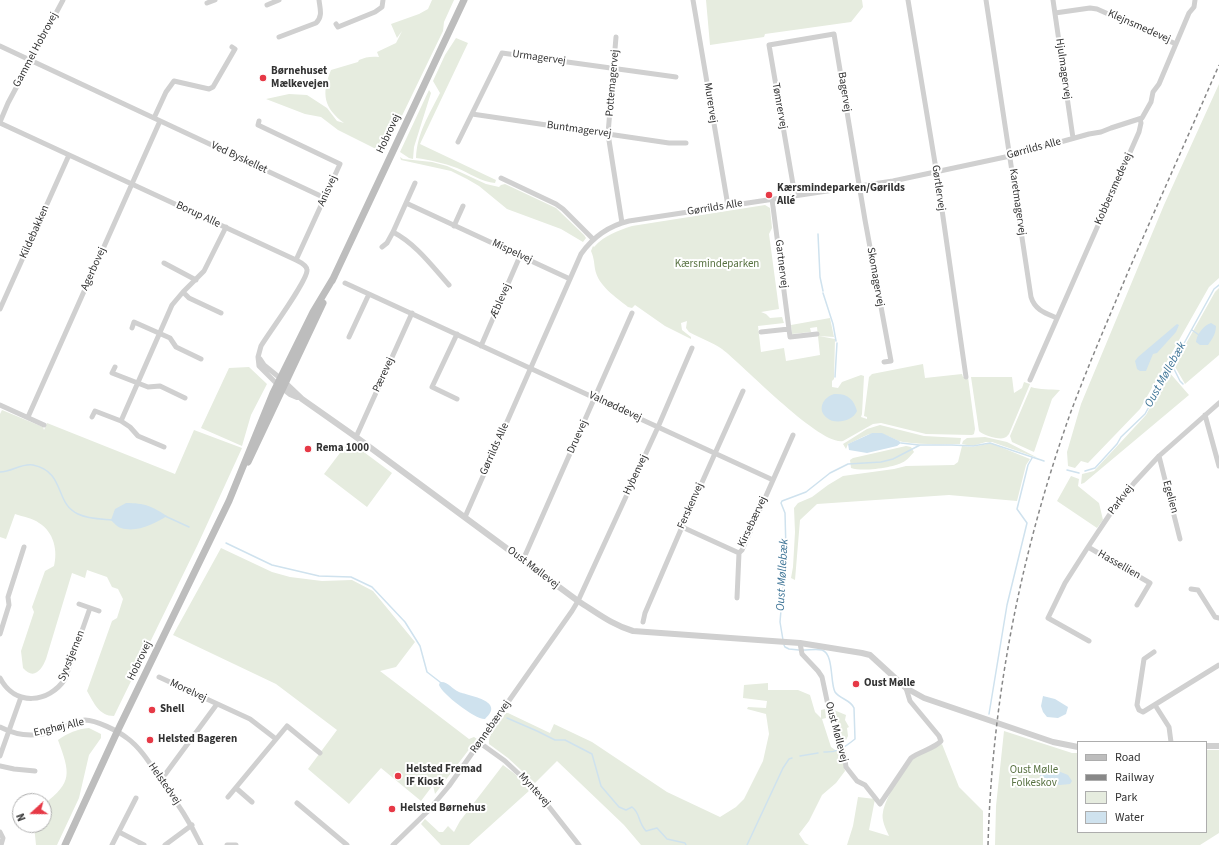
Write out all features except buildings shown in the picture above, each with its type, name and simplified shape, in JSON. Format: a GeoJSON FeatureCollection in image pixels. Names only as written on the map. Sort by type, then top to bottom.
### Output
{"type":"FeatureCollection","features":[{"type":"Feature","properties":{"kind":"main road","name":"Hobrovej"},"geometry":{"type":"LineString","coordinates":[[65,845],[235,488],[254,452],[464,0]]}},
{"type":"Feature","properties":{"kind":"main road","name":"Hobrovej"},"geometry":{"type":"LineString","coordinates":[[235,488],[249,450],[279,381],[313,312],[334,277]]}},
{"type":"Feature","properties":{"kind":"street","name":"Gammel Hobrovej"},"geometry":{"type":"LineString","coordinates":[[0,123],[8,103],[63,0]]}},
{"type":"Feature","properties":{"kind":"street"},"geometry":{"type":"LineString","coordinates":[[207,3],[215,0]]}},
{"type":"Feature","properties":{"kind":"street"},"geometry":{"type":"LineString","coordinates":[[267,5],[279,0]]}},
{"type":"Feature","properties":{"kind":"street"},"geometry":{"type":"LineString","coordinates":[[279,37],[316,22],[320,17],[319,0]]}},
{"type":"Feature","properties":{"kind":"street"},"geometry":{"type":"LineString","coordinates":[[336,24],[338,28],[375,12],[382,7],[384,0]]}},
{"type":"Feature","properties":{"kind":"street","name":"Murervej"},"geometry":{"type":"LineString","coordinates":[[693,0],[728,206]]}},
{"type":"Feature","properties":{"kind":"street","name":"Gørtlervej"},"geometry":{"type":"LineString","coordinates":[[908,0],[936,171],[966,377]]}},
{"type":"Feature","properties":{"kind":"street","name":"Karetmagervej"},"geometry":{"type":"LineString","coordinates":[[986,0],[1031,296],[1036,308],[1057,318]]}},
{"type":"Feature","properties":{"kind":"street","name":"Hjulmagervej"},"geometry":{"type":"LineString","coordinates":[[1053,0],[1073,138]]}},
{"type":"Feature","properties":{"kind":"street","name":"Kobbersmedevej"},"geometry":{"type":"LineString","coordinates":[[1030,380],[1139,132],[1141,124],[1140,119],[1145,115],[1151,102],[1153,92],[1196,0]]}},
{"type":"Feature","properties":{"kind":"street","name":"Klejnsmedevej"},"geometry":{"type":"LineString","coordinates":[[1055,13],[1090,8],[1097,9],[1176,44]]}},
{"type":"Feature","properties":{"kind":"street","name":"Bagervej"},"geometry":{"type":"LineString","coordinates":[[799,40],[834,34],[859,186]]}},
{"type":"Feature","properties":{"kind":"street","name":"Pottemagervej"},"geometry":{"type":"LineString","coordinates":[[616,37],[608,134],[622,223]]}},
{"type":"Feature","properties":{"kind":"street","name":"Tømrervej"},"geometry":{"type":"LineString","coordinates":[[794,196],[769,45],[799,40]]}},
{"type":"Feature","properties":{"kind":"street","name":"Ved Byskellet"},"geometry":{"type":"LineString","coordinates":[[0,46],[325,198]]}},
{"type":"Feature","properties":{"kind":"street"},"geometry":{"type":"LineString","coordinates":[[154,118],[166,92],[174,81],[209,89],[213,87],[235,49],[232,47]]}},
{"type":"Feature","properties":{"kind":"street","name":"Urmagervej"},"geometry":{"type":"LineString","coordinates":[[458,142],[502,52],[676,77]]}},
{"type":"Feature","properties":{"kind":"street","name":"Buntmagervej"},"geometry":{"type":"LineString","coordinates":[[472,114],[669,143],[686,143]]}},
{"type":"Feature","properties":{"kind":"street","name":"Gørrilds Alle"},"geometry":{"type":"LineString","coordinates":[[465,517],[581,254],[594,239],[610,227],[622,223],[894,181],[1010,156],[1073,138],[1101,132],[1140,119]]}},
{"type":"Feature","properties":{"kind":"street","name":"Agerbovej"},"geometry":{"type":"LineString","coordinates":[[28,417],[160,120]]}},
{"type":"Feature","properties":{"kind":"street","name":"Anisvej"},"geometry":{"type":"LineString","coordinates":[[260,122],[258,125],[340,164],[296,260]]}},
{"type":"Feature","properties":{"kind":"street","name":"Borup Alle"},"geometry":{"type":"LineString","coordinates":[[0,123],[296,260]]}},
{"type":"Feature","properties":{"kind":"street","name":"Kildebakken"},"geometry":{"type":"LineString","coordinates":[[0,309],[69,155]]}},
{"type":"Feature","properties":{"kind":"street"},"geometry":{"type":"LineString","coordinates":[[501,178],[556,204],[594,239]]}},
{"type":"Feature","properties":{"kind":"street"},"geometry":{"type":"LineString","coordinates":[[382,247],[393,232],[415,183]]}},
{"type":"Feature","properties":{"kind":"street","name":"Skomagervej"},"geometry":{"type":"LineString","coordinates":[[859,186],[891,361],[884,362]]}},
{"type":"Feature","properties":{"kind":"street","name":"Gartnervej"},"geometry":{"type":"LineString","coordinates":[[772,199],[789,329]]}},
{"type":"Feature","properties":{"kind":"street","name":"Mispelvej"},"geometry":{"type":"LineString","coordinates":[[406,203],[570,279]]}},
{"type":"Feature","properties":{"kind":"street"},"geometry":{"type":"LineString","coordinates":[[454,226],[463,206]]}},
{"type":"Feature","properties":{"kind":"street"},"geometry":{"type":"LineString","coordinates":[[121,420],[172,305],[204,271],[226,227]]}},
{"type":"Feature","properties":{"kind":"street"},"geometry":{"type":"LineString","coordinates":[[393,232],[405,238],[418,250],[449,285]]}},
{"type":"Feature","properties":{"kind":"street","name":"Æblevej"},"geometry":{"type":"LineString","coordinates":[[481,346],[520,256]]}},
{"type":"Feature","properties":{"kind":"street"},"geometry":{"type":"LineString","coordinates":[[279,381],[261,361],[258,352],[300,287],[306,274],[307,268],[296,260]]}},
{"type":"Feature","properties":{"kind":"street"},"geometry":{"type":"LineString","coordinates":[[164,264],[196,280]]}},
{"type":"Feature","properties":{"kind":"street","name":"Valnøddevej"},"geometry":{"type":"LineString","coordinates":[[345,283],[773,480]]}},
{"type":"Feature","properties":{"kind":"street"},"geometry":{"type":"LineString","coordinates":[[183,292],[189,298],[221,313]]}},
{"type":"Feature","properties":{"kind":"street"},"geometry":{"type":"LineString","coordinates":[[349,337],[369,294]]}},
{"type":"Feature","properties":{"kind":"street","name":"Pærevej"},"geometry":{"type":"LineString","coordinates":[[356,436],[412,314]]}},
{"type":"Feature","properties":{"kind":"street","name":"Druevej"},"geometry":{"type":"LineString","coordinates":[[523,560],[632,314]]}},
{"type":"Feature","properties":{"kind":"street"},"geometry":{"type":"LineString","coordinates":[[132,328],[134,322],[159,333],[170,338],[176,347],[201,359]]}},
{"type":"Feature","properties":{"kind":"street"},"geometry":{"type":"LineString","coordinates":[[761,332],[789,329],[790,337],[817,334]]}},
{"type":"Feature","properties":{"kind":"street"},"geometry":{"type":"LineString","coordinates":[[457,334],[432,387],[457,399]]}},
{"type":"Feature","properties":{"kind":"street","name":"Hybenvej"},"geometry":{"type":"LineString","coordinates":[[578,600],[658,427],[692,348]]}},
{"type":"Feature","properties":{"kind":"street"},"geometry":{"type":"LineString","coordinates":[[115,367],[112,373],[148,387],[160,386],[185,398]]}},
{"type":"Feature","properties":{"kind":"street","name":"Oust Møllevej"},"geometry":{"type":"LineString","coordinates":[[279,381],[285,386],[290,394],[302,399],[356,436],[578,600],[606,620],[622,628],[633,631],[800,644],[870,655],[906,688],[924,698],[1053,742],[1077,747]]}},
{"type":"Feature","properties":{"kind":"street","name":"Ferskenvej"},"geometry":{"type":"LineString","coordinates":[[643,622],[645,613],[714,453],[743,391]]}},
{"type":"Feature","properties":{"kind":"street","name":"Parkvej"},"geometry":{"type":"LineString","coordinates":[[1089,641],[1048,618],[1065,583],[1112,511],[1134,483],[1159,456],[1219,403]]}},
{"type":"Feature","properties":{"kind":"street"},"geometry":{"type":"LineString","coordinates":[[0,405],[44,425]]}},
{"type":"Feature","properties":{"kind":"street"},"geometry":{"type":"LineString","coordinates":[[92,417],[95,411],[121,420],[138,436],[164,447]]}},
{"type":"Feature","properties":{"kind":"street"},"geometry":{"type":"LineString","coordinates":[[1205,416],[1219,466]]}},
{"type":"Feature","properties":{"kind":"street","name":"Kirsebærvej"},"geometry":{"type":"LineString","coordinates":[[682,527],[739,553],[742,550],[793,435]]}},
{"type":"Feature","properties":{"kind":"street","name":"Egelien"},"geometry":{"type":"LineString","coordinates":[[1159,456],[1180,539]]}},
{"type":"Feature","properties":{"kind":"street"},"geometry":{"type":"LineString","coordinates":[[0,634],[9,605],[8,597],[24,547]]}},
{"type":"Feature","properties":{"kind":"street","name":"Hassellien"},"geometry":{"type":"LineString","coordinates":[[1088,547],[1150,583],[1137,605]]}},
{"type":"Feature","properties":{"kind":"street"},"geometry":{"type":"LineString","coordinates":[[737,598],[739,553]]}},
{"type":"Feature","properties":{"kind":"street"},"geometry":{"type":"LineString","coordinates":[[1191,589],[1198,590],[1215,617],[1219,618]]}},
{"type":"Feature","properties":{"kind":"street","name":"Rønnebærvej"},"geometry":{"type":"LineString","coordinates":[[393,845],[425,814],[444,792],[480,743],[578,600]]}},
{"type":"Feature","properties":{"kind":"street"},"geometry":{"type":"LineString","coordinates":[[79,604],[99,611]]}},
{"type":"Feature","properties":{"kind":"street","name":"Syvstjernen"},"geometry":{"type":"LineString","coordinates":[[21,697],[43,697],[54,692],[61,685],[65,679],[90,608]]}},
{"type":"Feature","properties":{"kind":"street","name":"Oust Møllevej"},"geometry":{"type":"LineString","coordinates":[[800,644],[802,654],[818,670],[822,677],[848,771],[857,781],[865,785],[880,804],[911,758],[941,741],[939,736],[910,701],[906,688]]}},
{"type":"Feature","properties":{"kind":"street"},"geometry":{"type":"LineString","coordinates":[[1154,652],[1144,659],[1137,705],[1139,710],[1143,712],[1219,665]]}},
{"type":"Feature","properties":{"kind":"street","name":"Morelvej"},"geometry":{"type":"LineString","coordinates":[[159,677],[250,719],[276,739]]}},
{"type":"Feature","properties":{"kind":"street"},"geometry":{"type":"LineString","coordinates":[[0,678],[10,690],[21,697],[0,756]]}},
{"type":"Feature","properties":{"kind":"street","name":"Morelvej"},"geometry":{"type":"LineString","coordinates":[[161,780],[218,704]]}},
{"type":"Feature","properties":{"kind":"street"},"geometry":{"type":"LineString","coordinates":[[1155,705],[1169,727],[1171,741]]}},
{"type":"Feature","properties":{"kind":"street","name":"Enghøj Alle"},"geometry":{"type":"LineString","coordinates":[[0,727],[8,732],[27,735],[43,734],[86,720],[96,722],[118,732]]}},
{"type":"Feature","properties":{"kind":"street"},"geometry":{"type":"LineString","coordinates":[[228,797],[287,726],[320,753]]}},
{"type":"Feature","properties":{"kind":"street","name":"Helstedvej"},"geometry":{"type":"LineString","coordinates":[[118,732],[133,743],[147,759],[192,825],[200,845]]}},
{"type":"Feature","properties":{"kind":"street","name":"Myntevej"},"geometry":{"type":"LineString","coordinates":[[480,743],[505,761],[535,789],[579,845]]}},
{"type":"Feature","properties":{"kind":"street"},"geometry":{"type":"LineString","coordinates":[[1207,746],[1219,746]]}},
{"type":"Feature","properties":{"kind":"street"},"geometry":{"type":"LineString","coordinates":[[0,766],[35,772]]}},
{"type":"Feature","properties":{"kind":"street"},"geometry":{"type":"LineString","coordinates":[[236,788],[252,802]]}},
{"type":"Feature","properties":{"kind":"street"},"geometry":{"type":"LineString","coordinates":[[112,845],[136,798]]}},
{"type":"Feature","properties":{"kind":"street"},"geometry":{"type":"LineString","coordinates":[[297,803],[347,845]]}},
{"type":"Feature","properties":{"kind":"street"},"geometry":{"type":"LineString","coordinates":[[164,845],[192,825]]}},
{"type":"Feature","properties":{"kind":"street"},"geometry":{"type":"LineString","coordinates":[[0,832],[3,838],[1,845]]}},
{"type":"Feature","properties":{"kind":"street"},"geometry":{"type":"LineString","coordinates":[[119,832],[144,845]]}},
{"type":"Feature","properties":{"kind":"street"},"geometry":{"type":"LineString","coordinates":[[227,845],[236,845]]}},
{"type":"Feature","properties":{"kind":"green space"},"geometry":{"type":"Polygon","coordinates":[[[432,0],[454,0],[444,22],[443,31],[384,153],[338,130],[321,117],[305,114],[266,99],[289,94],[307,95],[327,108],[337,121],[344,123],[332,112],[326,100],[326,86],[331,70],[358,62],[364,58],[379,57],[377,52],[396,43],[402,31],[397,38],[391,24],[419,14],[428,9],[432,0]]]}},
{"type":"Feature","properties":{"kind":"green space"},"geometry":{"type":"Polygon","coordinates":[[[706,0],[862,0],[863,7],[851,22],[765,34],[764,37],[710,45],[706,0]]]}},
{"type":"Feature","properties":{"kind":"green space"},"geometry":{"type":"Polygon","coordinates":[[[456,38],[468,43],[420,144],[496,180],[495,183],[480,179],[457,168],[416,158],[421,132],[440,93],[433,81],[445,55],[456,38]]]}},
{"type":"Feature","properties":{"kind":"green space"},"geometry":{"type":"Polygon","coordinates":[[[1219,84],[1219,278],[1209,287],[1140,409],[1088,463],[1081,461],[1075,468],[1068,466],[1067,452],[1081,404],[1164,205],[1219,84]]]}},
{"type":"Feature","properties":{"kind":"green space"},"geometry":{"type":"Polygon","coordinates":[[[429,90],[431,93],[414,147],[413,159],[409,158],[400,152],[429,90]]]}},
{"type":"Feature","properties":{"kind":"green space"},"geometry":{"type":"Polygon","coordinates":[[[400,157],[403,159],[432,162],[447,166],[486,184],[499,187],[505,184],[556,208],[586,238],[583,242],[561,229],[507,209],[479,186],[451,171],[401,160],[400,157]]]}},
{"type":"Feature","properties":{"kind":"green space","name":"Kærsmindeparken"},"geometry":{"type":"Polygon","coordinates":[[[765,205],[770,208],[772,228],[769,234],[779,309],[761,312],[770,318],[782,317],[784,323],[758,326],[761,352],[784,348],[786,361],[820,355],[817,327],[810,328],[811,332],[792,334],[791,325],[830,318],[834,337],[819,336],[835,339],[834,379],[832,381],[832,387],[838,388],[842,382],[861,375],[864,376],[861,417],[867,419],[867,417],[864,416],[869,377],[872,374],[923,364],[925,378],[962,374],[963,377],[968,377],[975,429],[974,434],[926,434],[881,423],[873,424],[843,441],[832,439],[817,431],[800,418],[722,349],[689,332],[686,328],[687,321],[681,323],[682,330],[691,337],[691,339],[665,326],[635,305],[632,308],[628,307],[608,291],[597,275],[591,251],[593,246],[594,247],[602,239],[616,232],[632,226],[765,205]]]}},
{"type":"Feature","properties":{"kind":"green space"},"geometry":{"type":"Polygon","coordinates":[[[1219,288],[1219,355],[1185,384],[1174,365],[1215,292],[1219,288]]]}},
{"type":"Feature","properties":{"kind":"green space"},"geometry":{"type":"Polygon","coordinates":[[[249,367],[267,384],[251,415],[242,446],[201,428],[229,368],[249,367]]]}},
{"type":"Feature","properties":{"kind":"green space"},"geometry":{"type":"Polygon","coordinates":[[[1169,372],[1189,395],[1081,484],[1082,474],[1094,471],[1146,415],[1169,372]]]}},
{"type":"Feature","properties":{"kind":"green space"},"geometry":{"type":"Polygon","coordinates":[[[971,377],[1012,377],[1014,393],[1022,388],[1024,382],[1030,384],[1009,434],[1006,437],[995,438],[979,431],[971,377]]]}},
{"type":"Feature","properties":{"kind":"green space"},"geometry":{"type":"Polygon","coordinates":[[[1031,387],[1060,390],[1052,399],[1034,452],[1012,442],[1010,436],[1031,387]]]}},
{"type":"Feature","properties":{"kind":"green space"},"geometry":{"type":"Polygon","coordinates":[[[2,410],[43,427],[44,430],[47,423],[175,474],[194,430],[242,448],[198,544],[114,716],[104,714],[95,704],[87,691],[112,621],[117,618],[123,599],[118,589],[112,587],[107,577],[87,570],[85,578],[72,573],[44,663],[40,670],[34,674],[27,672],[23,668],[21,651],[34,612],[32,607],[45,571],[54,566],[55,548],[54,542],[48,531],[37,521],[15,514],[6,539],[0,537],[0,414],[2,410]]]}},
{"type":"Feature","properties":{"kind":"green space"},"geometry":{"type":"Polygon","coordinates":[[[880,425],[924,436],[961,438],[960,444],[910,443],[874,433],[848,444],[846,449],[843,444],[867,429],[880,425]]]}},
{"type":"Feature","properties":{"kind":"green space"},"geometry":{"type":"Polygon","coordinates":[[[985,437],[1007,442],[1038,458],[992,442],[972,446],[962,444],[967,438],[985,437]]]}},
{"type":"Feature","properties":{"kind":"green space"},"geometry":{"type":"Polygon","coordinates":[[[349,441],[392,473],[367,507],[324,474],[349,441]]]}},
{"type":"Feature","properties":{"kind":"green space"},"geometry":{"type":"Polygon","coordinates":[[[993,444],[1030,459],[1026,465],[1017,501],[949,495],[817,504],[800,520],[795,580],[791,578],[795,532],[794,508],[798,503],[812,497],[843,476],[906,466],[954,465],[958,462],[962,446],[972,447],[993,444]]]}},
{"type":"Feature","properties":{"kind":"green space"},"geometry":{"type":"Polygon","coordinates":[[[906,446],[911,447],[914,452],[906,460],[894,466],[863,470],[851,468],[850,460],[853,458],[906,446]]]}},
{"type":"Feature","properties":{"kind":"green space"},"geometry":{"type":"Polygon","coordinates":[[[1071,476],[1079,479],[1078,486],[1099,503],[1103,520],[1097,528],[1057,501],[1071,476]]]}},
{"type":"Feature","properties":{"kind":"green space"},"geometry":{"type":"Polygon","coordinates":[[[221,548],[272,572],[290,577],[322,581],[352,580],[373,591],[415,642],[396,667],[380,671],[469,739],[474,737],[477,739],[435,794],[433,785],[421,801],[381,768],[349,804],[308,769],[337,730],[276,684],[173,635],[221,548]]]}},
{"type":"Feature","properties":{"kind":"green space"},"geometry":{"type":"Polygon","coordinates":[[[768,683],[768,690],[798,690],[810,695],[815,712],[821,718],[821,710],[825,709],[826,718],[822,719],[831,747],[841,754],[845,771],[836,783],[822,795],[809,821],[799,834],[805,843],[809,845],[641,845],[624,825],[557,761],[535,783],[508,758],[489,744],[492,731],[506,713],[550,733],[554,724],[592,742],[667,792],[720,817],[736,807],[744,799],[763,761],[769,734],[766,714],[747,709],[748,707],[766,708],[767,701],[743,698],[744,685],[768,683]]]}},
{"type":"Feature","properties":{"kind":"green space"},"geometry":{"type":"Polygon","coordinates":[[[834,710],[846,715],[845,720],[849,727],[847,728],[848,736],[846,740],[842,740],[832,711],[834,710]]]}},
{"type":"Feature","properties":{"kind":"green space"},"geometry":{"type":"Polygon","coordinates":[[[89,728],[101,734],[101,738],[89,755],[79,798],[57,845],[36,845],[35,833],[52,833],[52,797],[60,789],[66,776],[65,761],[58,740],[65,735],[80,729],[89,728]]]}},
{"type":"Feature","properties":{"kind":"green space","name":"Oust Mølle Folkeskov"},"geometry":{"type":"Polygon","coordinates":[[[1004,731],[1072,753],[1077,753],[1077,833],[1207,833],[1207,750],[1219,750],[1219,833],[1200,845],[995,845],[996,806],[1004,731]]]}},
{"type":"Feature","properties":{"kind":"green space"},"geometry":{"type":"Polygon","coordinates":[[[942,744],[959,787],[983,811],[983,845],[847,845],[853,826],[858,797],[875,799],[869,830],[889,836],[884,824],[883,815],[887,799],[896,782],[906,766],[916,756],[942,744]]]}},
{"type":"Feature","properties":{"kind":"green space"},"geometry":{"type":"Polygon","coordinates":[[[503,765],[515,774],[530,790],[469,845],[441,845],[421,824],[425,819],[439,832],[443,832],[448,826],[454,832],[460,821],[503,765]]]}},
{"type":"Feature","properties":{"kind":"water"},"geometry":{"type":"Polygon","coordinates":[[[1211,323],[1216,326],[1214,336],[1208,345],[1200,345],[1196,342],[1198,336],[1203,328],[1211,323]]]}},
{"type":"Feature","properties":{"kind":"water"},"geometry":{"type":"Polygon","coordinates":[[[1177,324],[1179,325],[1176,332],[1157,353],[1153,354],[1146,371],[1140,371],[1137,369],[1135,361],[1138,357],[1177,324]]]}},
{"type":"Feature","properties":{"kind":"water"},"geometry":{"type":"Polygon","coordinates":[[[834,394],[846,396],[852,400],[857,411],[852,417],[844,421],[834,421],[830,420],[824,415],[822,407],[824,401],[834,394]]]}},
{"type":"Feature","properties":{"kind":"water"},"geometry":{"type":"Polygon","coordinates":[[[872,433],[882,433],[901,443],[897,446],[867,453],[849,450],[848,444],[872,433]]]}},
{"type":"Feature","properties":{"kind":"water"},"geometry":{"type":"Polygon","coordinates":[[[126,503],[148,506],[167,516],[151,525],[139,529],[121,528],[111,520],[115,509],[126,503]]]}},
{"type":"Feature","properties":{"kind":"water"},"geometry":{"type":"Polygon","coordinates":[[[440,682],[448,684],[459,692],[484,700],[491,708],[490,713],[485,719],[467,711],[452,700],[441,689],[439,685],[440,682]]]}},
{"type":"Feature","properties":{"kind":"water"},"geometry":{"type":"Polygon","coordinates":[[[1043,696],[1055,699],[1068,707],[1066,714],[1058,718],[1047,717],[1041,706],[1043,696]]]}},
{"type":"Feature","properties":{"kind":"water"},"geometry":{"type":"Polygon","coordinates":[[[1044,769],[1053,769],[1068,775],[1072,781],[1070,784],[1060,785],[1043,781],[1040,774],[1044,769]]]}},
{"type":"Feature","properties":{"kind":"waterway"},"geometry":{"type":"LineString","coordinates":[[818,234],[820,277],[823,291]]}},
{"type":"Feature","properties":{"kind":"waterway","name":"Oust Møllebæk"},"geometry":{"type":"LineString","coordinates":[[1085,471],[1095,468],[1117,444],[1121,437],[1145,414],[1214,289],[1219,285]]}},
{"type":"Feature","properties":{"kind":"waterway"},"geometry":{"type":"LineString","coordinates":[[823,293],[833,324],[836,341]]}},
{"type":"Feature","properties":{"kind":"waterway"},"geometry":{"type":"LineString","coordinates":[[1192,330],[1199,335]]}},
{"type":"Feature","properties":{"kind":"waterway"},"geometry":{"type":"LineString","coordinates":[[835,377],[837,343]]}},
{"type":"Feature","properties":{"kind":"waterway"},"geometry":{"type":"LineString","coordinates":[[1174,369],[1183,384]]}},
{"type":"Feature","properties":{"kind":"waterway"},"geometry":{"type":"LineString","coordinates":[[901,443],[919,445]]}},
{"type":"Feature","properties":{"kind":"waterway","name":"Oust Møllebæk"},"geometry":{"type":"LineString","coordinates":[[783,640],[780,622],[786,551],[785,513],[781,503],[782,501],[806,492],[830,473],[848,464],[881,462],[893,459],[920,445],[973,446],[990,443],[1044,461]]}},
{"type":"Feature","properties":{"kind":"waterway"},"geometry":{"type":"LineString","coordinates":[[989,714],[1007,605],[1027,523],[1017,509],[1028,465],[1032,458]]}},
{"type":"Feature","properties":{"kind":"waterway"},"geometry":{"type":"LineString","coordinates":[[0,472],[29,465],[43,469],[51,474],[65,503],[71,509],[86,517],[112,520]]}},
{"type":"Feature","properties":{"kind":"waterway","name":"Oust Møllebæk"},"geometry":{"type":"LineString","coordinates":[[1067,470],[1079,473]]}},
{"type":"Feature","properties":{"kind":"waterway"},"geometry":{"type":"LineString","coordinates":[[165,516],[189,527]]}},
{"type":"Feature","properties":{"kind":"waterway"},"geometry":{"type":"LineString","coordinates":[[226,543],[272,565],[319,576],[351,577],[372,587],[405,622],[420,646],[427,672],[440,682]]}},
{"type":"Feature","properties":{"kind":"waterway","name":"Oust Møllebæk"},"geometry":{"type":"LineString","coordinates":[[784,645],[789,649],[799,650]]}},
{"type":"Feature","properties":{"kind":"waterway","name":"Oust Møllebæk"},"geometry":{"type":"LineString","coordinates":[[803,650],[822,650],[826,653],[830,663],[833,688],[835,692],[853,705],[854,708],[855,739],[841,749],[833,752],[824,752]]}},
{"type":"Feature","properties":{"kind":"waterway"},"geometry":{"type":"LineString","coordinates":[[507,718],[555,740],[565,740],[592,754],[601,786],[619,807],[626,810],[632,807],[637,812],[641,824],[646,831],[657,828],[667,839],[685,843],[686,845]]}},
{"type":"Feature","properties":{"kind":"waterway","name":"Oust Møllebæk"},"geometry":{"type":"LineString","coordinates":[[800,756],[818,753]]}},
{"type":"Feature","properties":{"kind":"waterway","name":"Oust Møllebæk"},"geometry":{"type":"LineString","coordinates":[[747,845],[783,768],[789,759],[792,758]]}},
{"type":"Feature","properties":{"kind":"railway"},"geometry":{"type":"LineString","coordinates":[[988,845],[995,736],[1002,682],[1023,575],[1036,522],[1069,417],[1083,380],[1128,272],[1219,65]]}},
{"type":"Feature","properties":{"kind":"place","name":"Børnehuset Mælkevejen"},"geometry":{"type":"Point","coordinates":[263,78]}},
{"type":"Feature","properties":{"kind":"place","name":"Kærsmindeparken/Gørilds Allé"},"geometry":{"type":"Point","coordinates":[769,195]}},
{"type":"Feature","properties":{"kind":"place","name":"Rema 1000"},"geometry":{"type":"Point","coordinates":[308,449]}},
{"type":"Feature","properties":{"kind":"place","name":"Oust Mølle"},"geometry":{"type":"Point","coordinates":[856,684]}},
{"type":"Feature","properties":{"kind":"place","name":"Shell"},"geometry":{"type":"Point","coordinates":[152,710]}},
{"type":"Feature","properties":{"kind":"place","name":"Helsted Bageren"},"geometry":{"type":"Point","coordinates":[150,740]}},
{"type":"Feature","properties":{"kind":"place","name":"Helsted Fremad IF Kiosk"},"geometry":{"type":"Point","coordinates":[398,776]}},
{"type":"Feature","properties":{"kind":"place","name":"Helsted Børnehus"},"geometry":{"type":"Point","coordinates":[392,809]}}]}
